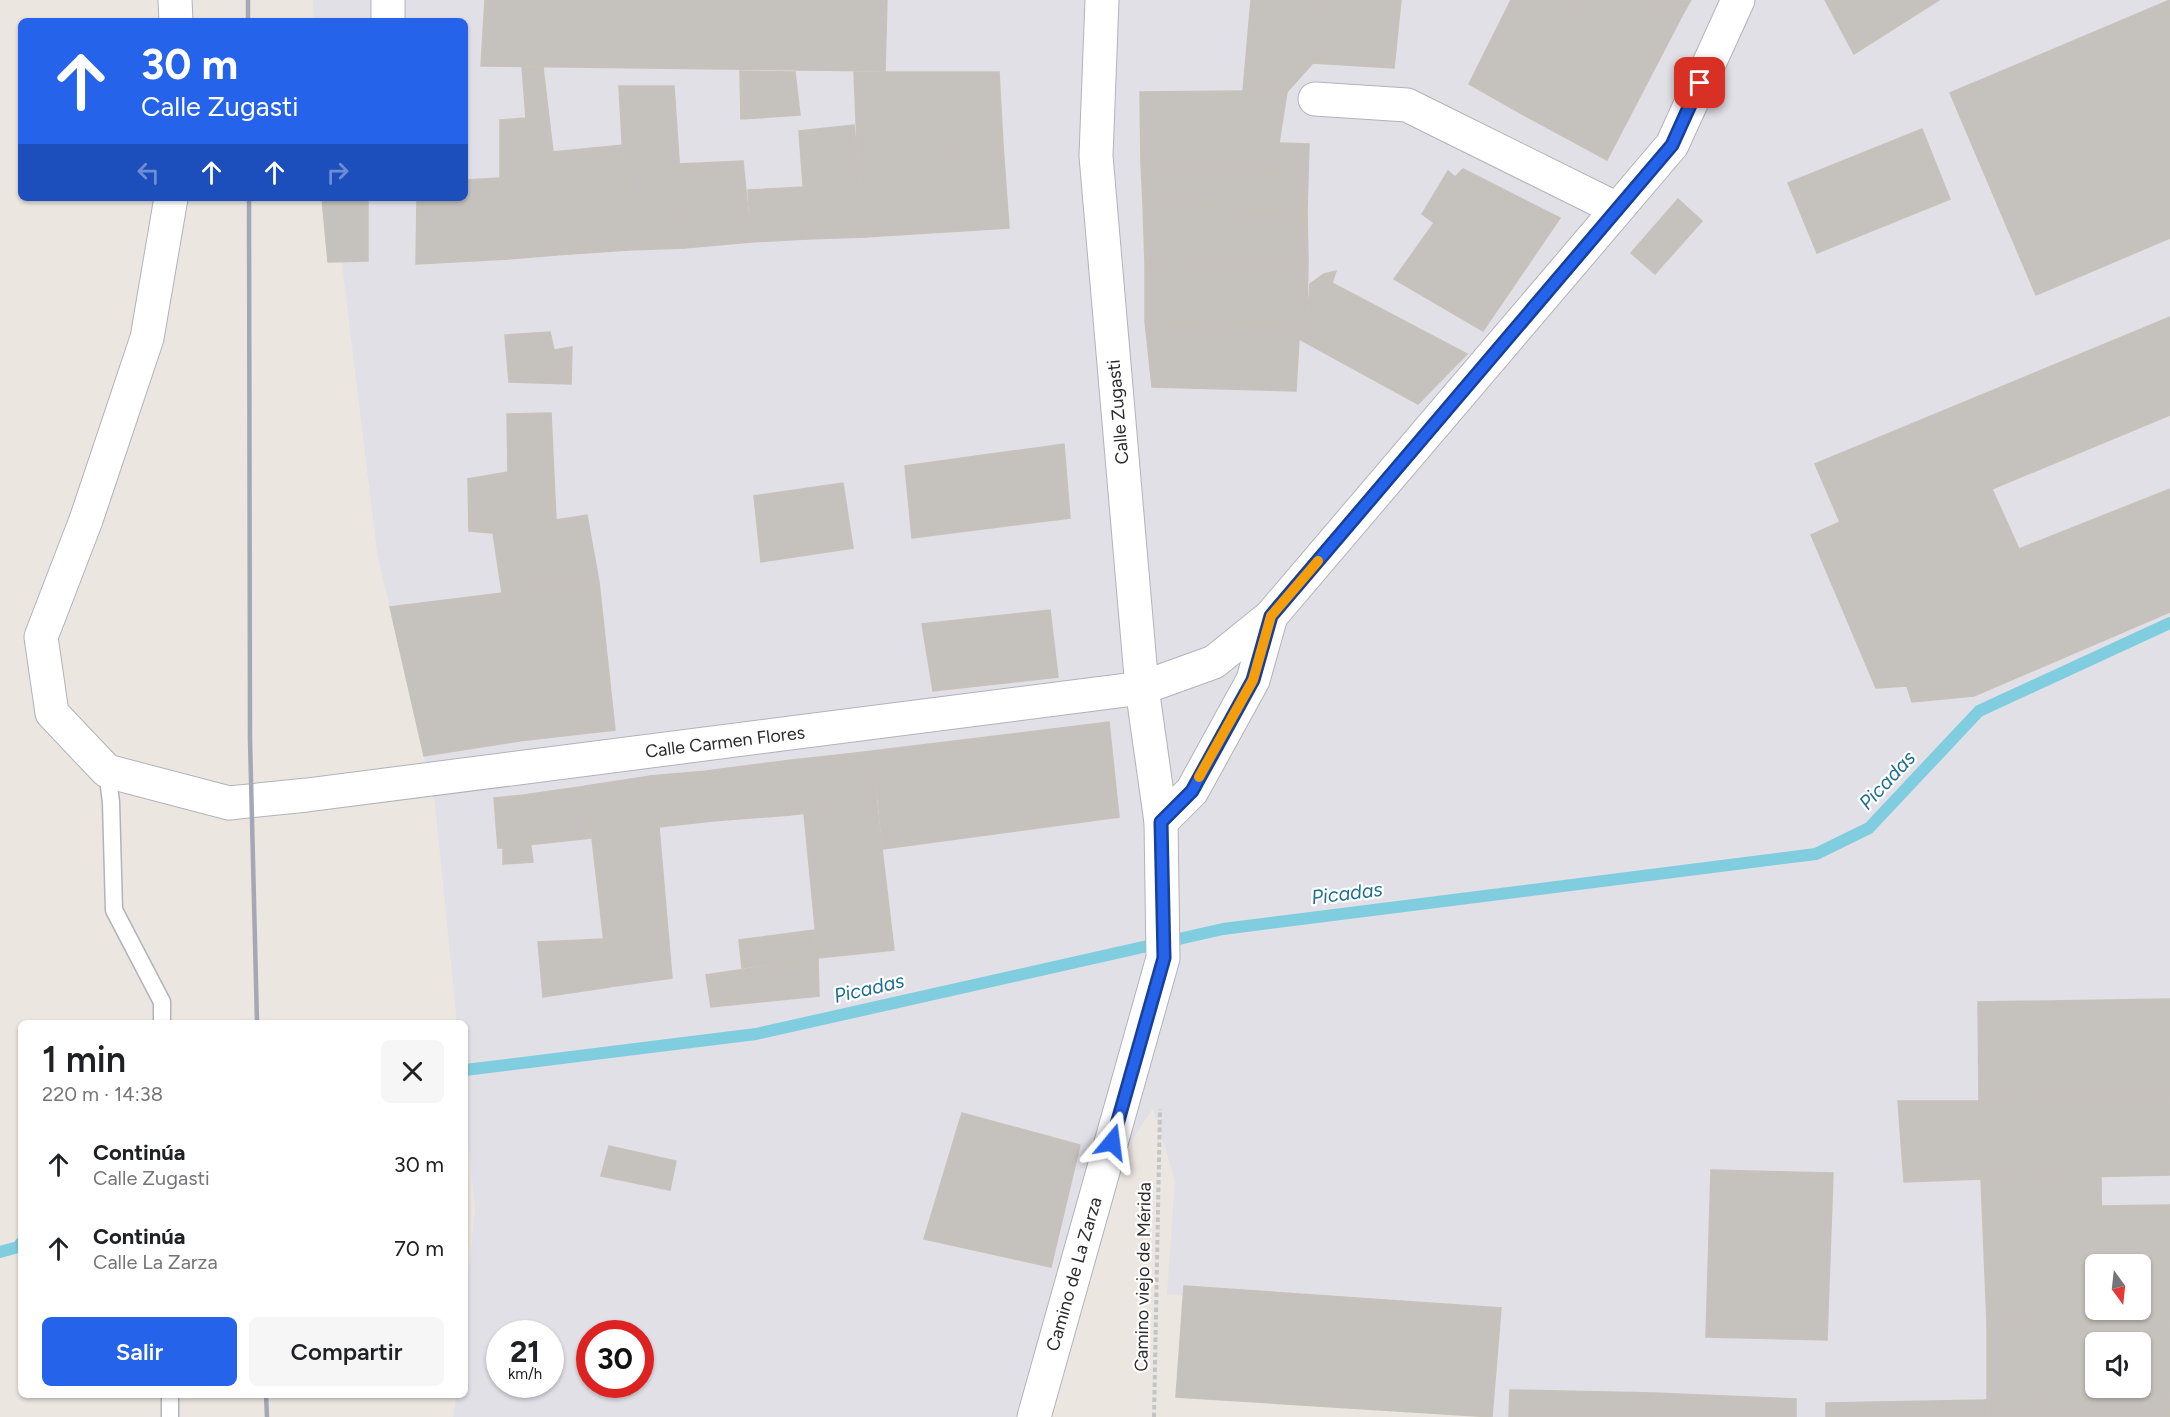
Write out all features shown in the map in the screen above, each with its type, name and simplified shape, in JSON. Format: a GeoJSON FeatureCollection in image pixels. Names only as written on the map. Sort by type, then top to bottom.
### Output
{"type":"FeatureCollection","features":[{"type":"Feature","properties":{"kind":"street"},"geometry":{"type":"LineString","coordinates":[[175,0],[176,18]]}},
{"type":"Feature","properties":{"kind":"street"},"geometry":{"type":"LineString","coordinates":[[387,18],[388,0]]}},
{"type":"Feature","properties":{"kind":"street","name":"Calle Zugasti"},"geometry":{"type":"LineString","coordinates":[[1102,0],[1096,156],[1142,688],[1161,822],[1161,917],[1164,958]]}},
{"type":"Feature","properties":{"kind":"street"},"geometry":{"type":"LineString","coordinates":[[1161,822],[1192,791],[1253,680],[1271,616],[1672,145],[1738,0]]}},
{"type":"Feature","properties":{"kind":"street"},"geometry":{"type":"LineString","coordinates":[[1315,99],[1407,105],[1617,209]]}},
{"type":"Feature","properties":{"kind":"street"},"geometry":{"type":"LineString","coordinates":[[107,771],[52,713],[41,637],[86,520],[147,338],[170,201]]}},
{"type":"Feature","properties":{"kind":"street","name":"Calle Carmen Flores"},"geometry":{"type":"LineString","coordinates":[[107,771],[229,802],[307,795],[1142,688],[1214,662],[1271,616]]}},
{"type":"Feature","properties":{"kind":"street","name":"Camino de La Zarza"},"geometry":{"type":"LineString","coordinates":[[1034,1417],[1164,958]]}},
{"type":"Feature","properties":{"kind":"lane"},"geometry":{"type":"LineString","coordinates":[[107,771],[111,802],[114,910],[162,1002],[162,1020]]}},
{"type":"Feature","properties":{"kind":"lane"},"geometry":{"type":"LineString","coordinates":[[170,1398],[170,1417]]}},
{"type":"Feature","properties":{"kind":"path","name":"Camino viejo de Mérida"},"geometry":{"type":"LineString","coordinates":[[1154,1417],[1160,1100]]}},
{"type":"Feature","properties":{"kind":"shaded area"},"geometry":{"type":"Polygon","coordinates":[[[313,0],[2170,0],[2170,1417],[1491,1417],[1500,1324],[1167,1294],[1175,1181],[1153,1108],[1121,1157],[1050,1417],[453,1417],[456,1398],[468,1398],[468,1277],[475,1210],[468,1137],[468,1020],[457,1020],[435,804],[377,552],[334,201],[468,201],[468,18],[314,18],[313,0]]]}},
{"type":"Feature","properties":{"kind":"building"},"geometry":{"type":"Polygon","coordinates":[[[485,0],[887,0],[885,71],[481,66],[485,0]]]}},
{"type":"Feature","properties":{"kind":"building"},"geometry":{"type":"Polygon","coordinates":[[[1251,0],[1319,0],[1313,63],[1287,92],[1243,91],[1251,0]]]}},
{"type":"Feature","properties":{"kind":"building"},"geometry":{"type":"Polygon","coordinates":[[[1319,0],[1401,0],[1394,68],[1313,63],[1319,0]]]}},
{"type":"Feature","properties":{"kind":"building"},"geometry":{"type":"Polygon","coordinates":[[[1511,0],[1584,0],[1520,113],[1469,84],[1511,0]]]}},
{"type":"Feature","properties":{"kind":"building"},"geometry":{"type":"Polygon","coordinates":[[[1584,0],[1659,0],[1684,12],[1607,160],[1520,113],[1584,0]]]}},
{"type":"Feature","properties":{"kind":"building"},"geometry":{"type":"Polygon","coordinates":[[[1659,0],[1691,0],[1684,12],[1659,0]]]}},
{"type":"Feature","properties":{"kind":"building"},"geometry":{"type":"Polygon","coordinates":[[[1825,0],[1939,0],[1854,54],[1825,0]]]}},
{"type":"Feature","properties":{"kind":"building"},"geometry":{"type":"Polygon","coordinates":[[[2170,0],[2170,238],[2036,295],[1950,93],[2170,0]]]}},
{"type":"Feature","properties":{"kind":"building"},"geometry":{"type":"Polygon","coordinates":[[[522,67],[543,67],[553,152],[556,255],[508,259],[500,178],[500,120],[526,118],[522,67]]]}},
{"type":"Feature","properties":{"kind":"building"},"geometry":{"type":"Polygon","coordinates":[[[740,71],[795,72],[800,115],[741,119],[740,71]]]}},
{"type":"Feature","properties":{"kind":"building"},"geometry":{"type":"Polygon","coordinates":[[[854,72],[999,72],[1003,145],[857,144],[854,72]]]}},
{"type":"Feature","properties":{"kind":"building"},"geometry":{"type":"Polygon","coordinates":[[[619,86],[674,86],[685,248],[628,250],[619,86]]]}},
{"type":"Feature","properties":{"kind":"building"},"geometry":{"type":"Polygon","coordinates":[[[1140,92],[1287,92],[1279,143],[1280,176],[1141,163],[1140,92]]]}},
{"type":"Feature","properties":{"kind":"building"},"geometry":{"type":"Polygon","coordinates":[[[854,125],[865,237],[807,239],[799,131],[854,125]]]}},
{"type":"Feature","properties":{"kind":"building"},"geometry":{"type":"Polygon","coordinates":[[[1922,129],[1950,199],[1817,253],[1788,183],[1922,129]]]}},
{"type":"Feature","properties":{"kind":"building"},"geometry":{"type":"Polygon","coordinates":[[[1279,143],[1309,144],[1307,212],[1143,204],[1141,163],[1280,176],[1279,143]]]}},
{"type":"Feature","properties":{"kind":"building"},"geometry":{"type":"Polygon","coordinates":[[[857,144],[1003,145],[1009,228],[865,237],[857,144]]]}},
{"type":"Feature","properties":{"kind":"building"},"geometry":{"type":"Polygon","coordinates":[[[623,145],[628,250],[556,255],[553,152],[623,145]]]}},
{"type":"Feature","properties":{"kind":"building"},"geometry":{"type":"Polygon","coordinates":[[[743,161],[751,242],[685,248],[679,164],[743,161]]]}},
{"type":"Feature","properties":{"kind":"building"},"geometry":{"type":"Polygon","coordinates":[[[1463,169],[1560,218],[1483,331],[1394,279],[1434,223],[1422,214],[1448,171],[1455,177],[1463,169]]]}},
{"type":"Feature","properties":{"kind":"building"},"geometry":{"type":"Polygon","coordinates":[[[500,178],[508,259],[416,264],[417,201],[468,201],[468,180],[500,178]]]}},
{"type":"Feature","properties":{"kind":"building"},"geometry":{"type":"Polygon","coordinates":[[[805,187],[807,239],[751,242],[748,190],[805,187]]]}},
{"type":"Feature","properties":{"kind":"building"},"geometry":{"type":"Polygon","coordinates":[[[1678,199],[1702,221],[1655,274],[1631,253],[1678,199]]]}},
{"type":"Feature","properties":{"kind":"building"},"geometry":{"type":"Polygon","coordinates":[[[322,201],[368,201],[368,261],[328,262],[322,201]]]}},
{"type":"Feature","properties":{"kind":"building"},"geometry":{"type":"Polygon","coordinates":[[[1143,204],[1307,212],[1308,259],[1145,264],[1143,204]]]}},
{"type":"Feature","properties":{"kind":"building"},"geometry":{"type":"Polygon","coordinates":[[[1308,259],[1307,323],[1145,321],[1145,264],[1308,259]]]}},
{"type":"Feature","properties":{"kind":"building"},"geometry":{"type":"Polygon","coordinates":[[[1336,271],[1332,283],[1467,354],[1418,404],[1299,339],[1307,323],[1310,284],[1324,274],[1336,271]]]}},
{"type":"Feature","properties":{"kind":"building"},"geometry":{"type":"Polygon","coordinates":[[[2170,317],[2170,415],[1992,489],[2019,549],[2170,489],[2170,612],[1974,696],[1912,702],[1907,686],[1876,688],[1811,535],[1840,522],[1815,464],[2170,317]]]}},
{"type":"Feature","properties":{"kind":"building"},"geometry":{"type":"Polygon","coordinates":[[[1145,321],[1307,323],[1299,339],[1296,391],[1152,387],[1145,321]]]}},
{"type":"Feature","properties":{"kind":"building"},"geometry":{"type":"Polygon","coordinates":[[[550,332],[554,350],[572,347],[571,384],[509,382],[505,335],[550,332]]]}},
{"type":"Feature","properties":{"kind":"building"},"geometry":{"type":"Polygon","coordinates":[[[551,413],[556,520],[587,515],[599,582],[502,593],[493,533],[469,531],[468,479],[508,472],[507,414],[551,413]]]}},
{"type":"Feature","properties":{"kind":"building"},"geometry":{"type":"Polygon","coordinates":[[[1064,444],[1070,518],[912,538],[905,466],[1064,444]]]}},
{"type":"Feature","properties":{"kind":"building"},"geometry":{"type":"Polygon","coordinates":[[[843,483],[853,548],[761,562],[754,496],[843,483]]]}},
{"type":"Feature","properties":{"kind":"building"},"geometry":{"type":"Polygon","coordinates":[[[599,582],[615,730],[519,741],[502,593],[599,582]]]}},
{"type":"Feature","properties":{"kind":"building"},"geometry":{"type":"Polygon","coordinates":[[[502,593],[519,741],[424,756],[390,607],[502,593]]]}},
{"type":"Feature","properties":{"kind":"building"},"geometry":{"type":"Polygon","coordinates":[[[1050,610],[1058,677],[933,691],[922,624],[1050,610]]]}},
{"type":"Feature","properties":{"kind":"building"},"geometry":{"type":"Polygon","coordinates":[[[1109,722],[1119,817],[883,849],[873,751],[1109,722]]]}},
{"type":"Feature","properties":{"kind":"building"},"geometry":{"type":"Polygon","coordinates":[[[873,751],[877,806],[790,815],[784,761],[873,751]]]}},
{"type":"Feature","properties":{"kind":"building"},"geometry":{"type":"Polygon","coordinates":[[[784,761],[790,815],[712,821],[707,771],[784,761]]]}},
{"type":"Feature","properties":{"kind":"building"},"geometry":{"type":"Polygon","coordinates":[[[707,771],[712,821],[659,827],[650,776],[707,771]]]}},
{"type":"Feature","properties":{"kind":"building"},"geometry":{"type":"Polygon","coordinates":[[[650,776],[659,827],[672,978],[609,987],[586,786],[650,776]]]}},
{"type":"Feature","properties":{"kind":"building"},"geometry":{"type":"Polygon","coordinates":[[[586,786],[591,838],[528,845],[524,795],[586,786]]]}},
{"type":"Feature","properties":{"kind":"building"},"geometry":{"type":"Polygon","coordinates":[[[524,795],[533,862],[503,864],[503,848],[498,848],[494,798],[524,795]]]}},
{"type":"Feature","properties":{"kind":"building"},"geometry":{"type":"Polygon","coordinates":[[[877,806],[894,950],[818,958],[804,813],[877,806]]]}},
{"type":"Feature","properties":{"kind":"building"},"geometry":{"type":"Polygon","coordinates":[[[814,930],[818,958],[742,968],[739,940],[814,930]]]}},
{"type":"Feature","properties":{"kind":"building"},"geometry":{"type":"Polygon","coordinates":[[[604,939],[609,987],[543,997],[538,942],[604,939]]]}},
{"type":"Feature","properties":{"kind":"building"},"geometry":{"type":"Polygon","coordinates":[[[818,958],[819,996],[711,1007],[706,975],[818,958]]]}},
{"type":"Feature","properties":{"kind":"building"},"geometry":{"type":"Polygon","coordinates":[[[2170,999],[2170,1098],[1979,1101],[1978,1002],[2170,999]]]}},
{"type":"Feature","properties":{"kind":"building"},"geometry":{"type":"Polygon","coordinates":[[[2170,1098],[2170,1175],[1981,1179],[1979,1101],[2170,1098]]]}},
{"type":"Feature","properties":{"kind":"building"},"geometry":{"type":"Polygon","coordinates":[[[1898,1101],[1979,1101],[1981,1179],[1904,1182],[1898,1101]]]}},
{"type":"Feature","properties":{"kind":"building"},"geometry":{"type":"Polygon","coordinates":[[[962,1113],[1080,1145],[1051,1267],[924,1239],[962,1113]]]}},
{"type":"Feature","properties":{"kind":"building"},"geometry":{"type":"Polygon","coordinates":[[[609,1146],[676,1161],[670,1190],[601,1176],[609,1146]]]}},
{"type":"Feature","properties":{"kind":"building"},"geometry":{"type":"Polygon","coordinates":[[[1711,1170],[1833,1173],[1827,1340],[1706,1337],[1711,1170]]]}},
{"type":"Feature","properties":{"kind":"building"},"geometry":{"type":"Polygon","coordinates":[[[2101,1177],[2102,1254],[2085,1254],[2085,1320],[2102,1321],[1987,1322],[1981,1179],[2101,1177]]]}},
{"type":"Feature","properties":{"kind":"building"},"geometry":{"type":"Polygon","coordinates":[[[2170,1205],[2170,1320],[2102,1321],[2151,1320],[2151,1254],[2102,1254],[2101,1206],[2170,1205]]]}},
{"type":"Feature","properties":{"kind":"building"},"geometry":{"type":"Polygon","coordinates":[[[1184,1286],[1501,1308],[1492,1417],[1176,1397],[1184,1286]]]}},
{"type":"Feature","properties":{"kind":"building"},"geometry":{"type":"Polygon","coordinates":[[[2170,1320],[2170,1398],[1987,1400],[1987,1322],[2170,1320]]]}},
{"type":"Feature","properties":{"kind":"building"},"geometry":{"type":"Polygon","coordinates":[[[1510,1390],[1654,1393],[1653,1417],[1509,1417],[1510,1390]]]}},
{"type":"Feature","properties":{"kind":"building"},"geometry":{"type":"Polygon","coordinates":[[[1654,1393],[1796,1399],[1796,1417],[1653,1417],[1654,1393]]]}},
{"type":"Feature","properties":{"kind":"building"},"geometry":{"type":"Polygon","coordinates":[[[2170,1398],[2170,1417],[1987,1417],[1987,1400],[2170,1398]]]}},
{"type":"Feature","properties":{"kind":"building"},"geometry":{"type":"Polygon","coordinates":[[[1987,1400],[1987,1417],[1826,1417],[1826,1403],[1987,1400]]]}},
{"type":"Feature","properties":{"kind":"waterway","name":"Picadas"},"geometry":{"type":"LineString","coordinates":[[468,1070],[756,1034],[1223,929],[1816,854],[1869,828],[1979,711],[2170,623]]}},
{"type":"Feature","properties":{"kind":"waterway","name":"Picadas"},"geometry":{"type":"LineString","coordinates":[[0,1252],[18,1247]]}},
{"type":"Feature","properties":{"kind":"railway"},"geometry":{"type":"LineString","coordinates":[[248,0],[248,18]]}},
{"type":"Feature","properties":{"kind":"railway"},"geometry":{"type":"LineString","coordinates":[[249,201],[250,739],[257,1020]]}},
{"type":"Feature","properties":{"kind":"railway"},"geometry":{"type":"LineString","coordinates":[[266,1398],[267,1417]]}},
{"type":"Feature","properties":{"kind":"slow traffic"},"geometry":{"type":"LineString","coordinates":[[1199,777],[1253,680],[1271,616],[1318,561]]}},
{"type":"Feature","properties":{"kind":"route"},"geometry":{"type":"LineString","coordinates":[[1112,1142],[1164,958],[1161,917],[1161,822],[1192,791],[1253,680],[1271,616],[1672,145],[1700,83]]}}]}
